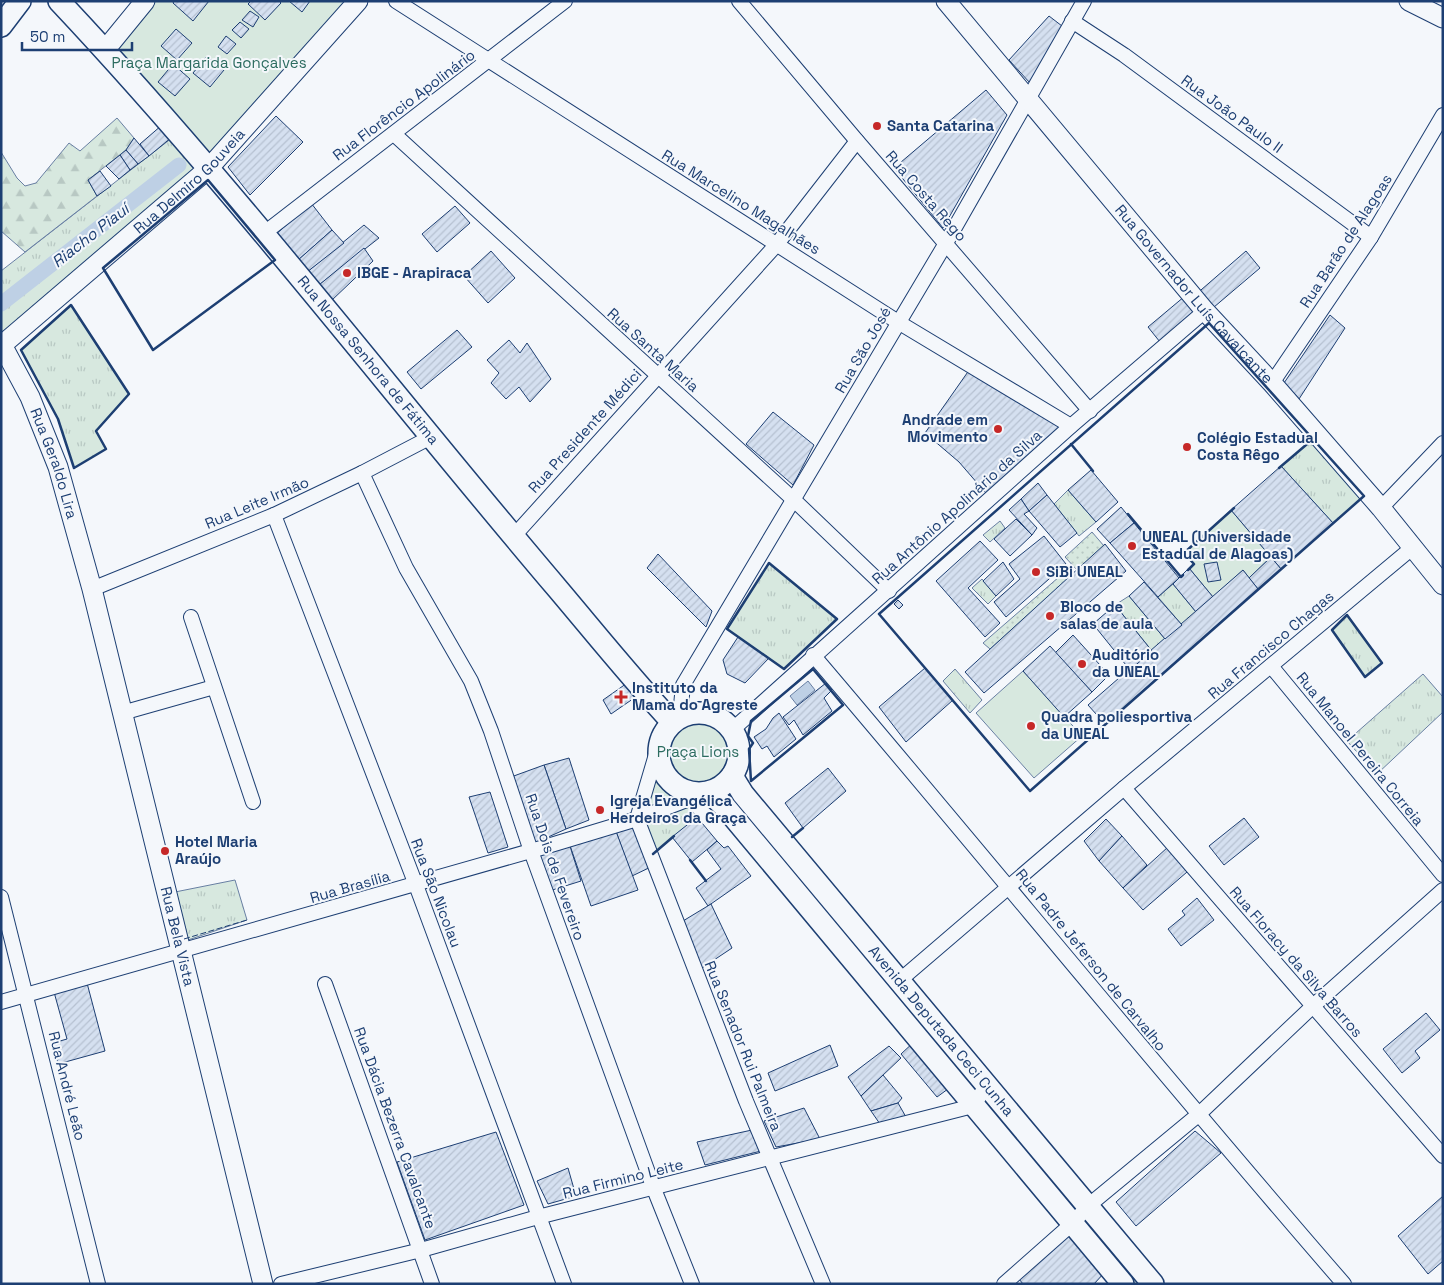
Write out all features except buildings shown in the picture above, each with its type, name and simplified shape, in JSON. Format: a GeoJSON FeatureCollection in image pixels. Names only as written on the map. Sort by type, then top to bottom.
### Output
{"type":"FeatureCollection","features":[{"type":"Feature","properties":{"kind":"main road"},"geometry":{"type":"LineString","coordinates":[[1,26],[20,1]]}},
{"type":"Feature","properties":{"kind":"main road","name":"Rua Nossa Senhora de Fátima"},"geometry":{"type":"LineString","coordinates":[[59,1],[105,50],[208,169],[513,537],[654,702],[676,719]]}},
{"type":"Feature","properties":{"kind":"main road"},"geometry":{"type":"LineString","coordinates":[[703,712],[714,715],[732,730],[738,745],[738,761],[732,776],[718,788],[707,792],[689,792],[674,785],[664,773],[659,758],[660,741],[676,719],[703,712]]}},
{"type":"Feature","properties":{"kind":"main road","name":"Avenida Deputada Ceci Cunha"},"geometry":{"type":"LineString","coordinates":[[732,776],[743,794],[1153,1284]]}},
{"type":"Feature","properties":{"kind":"main road","name":"Avenida Deputada Ceci Cunha"},"geometry":{"type":"LineString","coordinates":[[707,792],[726,808],[1123,1284]]}},
{"type":"Feature","properties":{"kind":"street"},"geometry":{"type":"LineString","coordinates":[[105,50],[145,1]]}},
{"type":"Feature","properties":{"kind":"street","name":"Rua Delmiro Gouveia"},"geometry":{"type":"LineString","coordinates":[[2,344],[208,169],[358,1]]}},
{"type":"Feature","properties":{"kind":"street","name":"Rua Marcelino Magalhães"},"geometry":{"type":"LineString","coordinates":[[396,1],[898,322],[1072,426]]}},
{"type":"Feature","properties":{"kind":"street","name":"Rua Florêncio Apolinário"},"geometry":{"type":"LineString","coordinates":[[263,234],[565,1]]}},
{"type":"Feature","properties":{"kind":"street","name":"Rua Costa Rego"},"geometry":{"type":"LineString","coordinates":[[739,1],[1090,411]]}},
{"type":"Feature","properties":{"kind":"street","name":"Rua Governador Luís Cavalcante"},"geometry":{"type":"LineString","coordinates":[[946,1],[1205,311],[1272,383],[1381,508],[1443,584]]}},
{"type":"Feature","properties":{"kind":"street","name":"Rua São José"},"geometry":{"type":"LineString","coordinates":[[676,719],[683,685],[946,243],[1084,1]]}},
{"type":"Feature","properties":{"kind":"street"},"geometry":{"type":"LineString","coordinates":[[1409,1],[1441,20]]}},
{"type":"Feature","properties":{"kind":"street","name":"Rua João Paulo II"},"geometry":{"type":"LineString","coordinates":[[1072,21],[1124,55],[1371,237]]}},
{"type":"Feature","properties":{"kind":"street","name":"Rua Barão de Alagoas"},"geometry":{"type":"LineString","coordinates":[[1272,383],[1371,237],[1443,115]]}},
{"type":"Feature","properties":{"kind":"street","name":"Rua Santa Maria"},"geometry":{"type":"LineString","coordinates":[[394,134],[794,500],[889,591]]}},
{"type":"Feature","properties":{"kind":"street","name":"Rua Presidente Médici"},"geometry":{"type":"LineString","coordinates":[[513,537],[777,244],[857,141]]}},
{"type":"Feature","properties":{"kind":"street","name":"Rua Antônio Apolinário da Silva"},"geometry":{"type":"LineString","coordinates":[[732,730],[1072,426],[1205,311]]}},
{"type":"Feature","properties":{"kind":"street","name":"Rua Geraldo Lira"},"geometry":{"type":"LineString","coordinates":[[2,344],[30,397],[58,467],[92,589]]}},
{"type":"Feature","properties":{"kind":"street","name":"Rua Leite Irmão"},"geometry":{"type":"LineString","coordinates":[[92,589],[274,515],[432,437]]}},
{"type":"Feature","properties":{"kind":"street"},"geometry":{"type":"LineString","coordinates":[[1381,508],[1443,443]]}},
{"type":"Feature","properties":{"kind":"street","name":"Rua Dois de Fevereiro"},"geometry":{"type":"LineString","coordinates":[[362,473],[406,568],[471,681],[491,731],[531,851],[654,1189],[692,1284]]}},
{"type":"Feature","properties":{"kind":"street","name":"Rua São Nicolau"},"geometry":{"type":"LineString","coordinates":[[274,515],[416,885],[564,1284]]}},
{"type":"Feature","properties":{"kind":"street","name":"Rua Francisco Chagas"},"geometry":{"type":"LineString","coordinates":[[899,981],[1124,788],[1412,548]]}},
{"type":"Feature","properties":{"kind":"street","name":"Rua Bela Vista"},"geometry":{"type":"LineString","coordinates":[[92,589],[263,1284]]}},
{"type":"Feature","properties":{"kind":"street"},"geometry":{"type":"LineString","coordinates":[[191,617],[253,802]]}},
{"type":"Feature","properties":{"kind":"street","name":"Rua Padre Jeferson de Carvalho"},"geometry":{"type":"LineString","coordinates":[[813,656],[1010,886],[1198,1116],[1344,1284]]}},
{"type":"Feature","properties":{"kind":"street","name":"Rua Manoel Pereira Correia"},"geometry":{"type":"LineString","coordinates":[[1271,666],[1443,875]]}},
{"type":"Feature","properties":{"kind":"street"},"geometry":{"type":"LineString","coordinates":[[654,702],[672,705],[683,685]]}},
{"type":"Feature","properties":{"kind":"street"},"geometry":{"type":"LineString","coordinates":[[122,713],[214,687]]}},
{"type":"Feature","properties":{"kind":"street"},"geometry":{"type":"LineString","coordinates":[[637,820],[660,741]]}},
{"type":"Feature","properties":{"kind":"street","name":"Rua Floracy da Silva Barros"},"geometry":{"type":"LineString","coordinates":[[1124,788],[1443,1156]]}},
{"type":"Feature","properties":{"kind":"street","name":"Rua Brasília"},"geometry":{"type":"LineString","coordinates":[[1,1002],[416,885],[637,820],[707,792]]}},
{"type":"Feature","properties":{"kind":"street","name":"Rua Senador Rui Palmeira"},"geometry":{"type":"LineString","coordinates":[[637,820],[746,1100],[823,1284]]}},
{"type":"Feature","properties":{"kind":"street"},"geometry":{"type":"LineString","coordinates":[[1004,1284],[1073,1224],[1088,1206],[1198,1116],[1312,1006],[1443,890]]}},
{"type":"Feature","properties":{"kind":"street","name":"Rua André Leão"},"geometry":{"type":"LineString","coordinates":[[1,897],[98,1284]]}},
{"type":"Feature","properties":{"kind":"street","name":"Rua Dácia Bezerra Cavalcante"},"geometry":{"type":"LineString","coordinates":[[326,984],[432,1284]]}},
{"type":"Feature","properties":{"kind":"street"},"geometry":{"type":"LineString","coordinates":[[973,1106],[987,1086]]}},
{"type":"Feature","properties":{"kind":"street","name":"Rua Firmino Leite"},"geometry":{"type":"LineString","coordinates":[[281,1284],[421,1250],[538,1217],[772,1159],[973,1106]]}},
{"type":"Feature","properties":{"kind":"green space","name":"Praça Margarida Gonçalves"},"geometry":{"type":"Polygon","coordinates":[[[142,1],[348,1],[207,161],[109,38],[142,1]]]}},
{"type":"Feature","properties":{"kind":"green space"},"geometry":{"type":"Polygon","coordinates":[[[117,118],[134,138],[126,150],[88,180],[97,196],[25,252],[1,231],[1,152],[17,178],[25,186],[36,183],[69,143],[80,151],[117,118]]]}},
{"type":"Feature","properties":{"kind":"green space"},"geometry":{"type":"Polygon","coordinates":[[[177,134],[208,169],[1,343],[1,271],[177,134]]]}},
{"type":"Feature","properties":{"kind":"green space"},"geometry":{"type":"Polygon","coordinates":[[[71,305],[129,394],[96,431],[106,449],[74,468],[58,419],[21,350],[71,305]]]}},
{"type":"Feature","properties":{"kind":"green space"},"geometry":{"type":"Polygon","coordinates":[[[1313,439],[1364,496],[1333,523],[1281,466],[1313,439]]]}},
{"type":"Feature","properties":{"kind":"green space"},"geometry":{"type":"Polygon","coordinates":[[[1068,490],[1096,522],[1079,536],[1054,504],[1068,490]]]}},
{"type":"Feature","properties":{"kind":"green space"},"geometry":{"type":"Polygon","coordinates":[[[1231,510],[1271,557],[1249,578],[1243,570],[1213,597],[1189,568],[1194,564],[1184,553],[1231,510]]]}},
{"type":"Feature","properties":{"kind":"green space"},"geometry":{"type":"Polygon","coordinates":[[[1000,521],[1005,528],[990,542],[983,535],[1000,521]]]}},
{"type":"Feature","properties":{"kind":"green space"},"geometry":{"type":"Polygon","coordinates":[[[1092,532],[1104,546],[1077,570],[1065,557],[1092,532]]]}},
{"type":"Feature","properties":{"kind":"green space"},"geometry":{"type":"Polygon","coordinates":[[[769,563],[837,619],[784,669],[727,629],[769,563]]]}},
{"type":"Feature","properties":{"kind":"green space"},"geometry":{"type":"Polygon","coordinates":[[[1067,570],[1071,576],[990,649],[983,643],[1067,570]]]}},
{"type":"Feature","properties":{"kind":"green space"},"geometry":{"type":"Polygon","coordinates":[[[982,579],[996,596],[988,604],[972,588],[982,579]]]}},
{"type":"Feature","properties":{"kind":"green space"},"geometry":{"type":"Polygon","coordinates":[[[1173,584],[1196,612],[1182,625],[1158,597],[1173,584]]]}},
{"type":"Feature","properties":{"kind":"green space"},"geometry":{"type":"Polygon","coordinates":[[[1129,596],[1165,639],[1152,651],[1115,605],[1129,596]]]}},
{"type":"Feature","properties":{"kind":"green space"},"geometry":{"type":"Polygon","coordinates":[[[1347,615],[1382,663],[1365,677],[1332,630],[1347,615]]]}},
{"type":"Feature","properties":{"kind":"green space"},"geometry":{"type":"Polygon","coordinates":[[[955,669],[982,700],[970,713],[943,681],[955,669]]]}},
{"type":"Feature","properties":{"kind":"green space","name":"Quadra poliesportiva da UNEAL"},"geometry":{"type":"Polygon","coordinates":[[[1023,671],[1082,736],[1034,778],[976,713],[1023,671]]]}},
{"type":"Feature","properties":{"kind":"green space"},"geometry":{"type":"Polygon","coordinates":[[[1423,674],[1443,697],[1443,712],[1377,774],[1347,741],[1423,674]]]}},
{"type":"Feature","properties":{"kind":"green space","name":"Praça Lions"},"geometry":{"type":"Polygon","coordinates":[[[703,712],[723,722],[735,736],[738,755],[732,776],[1153,1284],[1123,1284],[709,792],[637,819],[665,730],[680,716],[703,712]]]}},
{"type":"Feature","properties":{"kind":"green space"},"geometry":{"type":"Polygon","coordinates":[[[684,801],[697,817],[651,856],[637,819],[684,801]]]}},
{"type":"Feature","properties":{"kind":"green space"},"geometry":{"type":"Polygon","coordinates":[[[235,880],[247,920],[185,941],[175,892],[235,880]]]}},
{"type":"Feature","properties":{"kind":"water"},"geometry":{"type":"Polygon","coordinates":[[[808,681],[815,690],[797,705],[790,696],[808,681]]]}},
{"type":"Feature","properties":{"kind":"waterway","name":"Riacho Piauí"},"geometry":{"type":"LineString","coordinates":[[1,304],[179,165]]}},
{"type":"Feature","properties":{"kind":"fence"},"geometry":{"type":"LineString","coordinates":[[184,939],[247,920]]}},
{"type":"Feature","properties":{"kind":"wall"},"geometry":{"type":"LineString","coordinates":[[208,180],[275,260],[153,350],[103,268],[208,180]]}},
{"type":"Feature","properties":{"kind":"wall"},"geometry":{"type":"LineString","coordinates":[[71,305],[129,394],[96,431],[106,449],[74,468],[58,419],[21,350],[71,305]]}},
{"type":"Feature","properties":{"kind":"wall"},"geometry":{"type":"LineString","coordinates":[[1209,323],[1364,496],[1030,791],[879,614],[1209,323]]}},
{"type":"Feature","properties":{"kind":"wall"},"geometry":{"type":"LineString","coordinates":[[1279,468],[1313,439]]}},
{"type":"Feature","properties":{"kind":"wall"},"geometry":{"type":"LineString","coordinates":[[1071,444],[1093,471]]}},
{"type":"Feature","properties":{"kind":"wall"},"geometry":{"type":"LineString","coordinates":[[1188,570],[1194,564],[1184,553],[1234,508]]}},
{"type":"Feature","properties":{"kind":"wall"},"geometry":{"type":"LineString","coordinates":[[1128,514],[1181,577],[1183,575]]}},
{"type":"Feature","properties":{"kind":"wall"},"geometry":{"type":"LineString","coordinates":[[769,563],[837,619],[784,669],[727,629],[769,563]]}},
{"type":"Feature","properties":{"kind":"wall"},"geometry":{"type":"LineString","coordinates":[[1347,615],[1382,663],[1365,677],[1332,630],[1347,615]]}},
{"type":"Feature","properties":{"kind":"wall"},"geometry":{"type":"LineString","coordinates":[[813,669],[843,705],[751,781],[749,749],[753,743],[748,736],[751,721],[813,669]]}},
{"type":"Feature","properties":{"kind":"wall"},"geometry":{"type":"LineString","coordinates":[[792,837],[803,828]]}},
{"type":"Feature","properties":{"kind":"wall"},"geometry":{"type":"LineString","coordinates":[[653,854],[674,836]]}},
{"type":"Feature","properties":{"kind":"wall"},"geometry":{"type":"LineString","coordinates":[[690,860],[706,881]]}},
{"type":"Feature","properties":{"kind":"place","name":"Santa Catarina"},"geometry":{"type":"Point","coordinates":[877,126]}},
{"type":"Feature","properties":{"kind":"place","name":"IBGE - Arapiraca"},"geometry":{"type":"Point","coordinates":[347,273]}},
{"type":"Feature","properties":{"kind":"place","name":"Andrade em Movimento"},"geometry":{"type":"Point","coordinates":[998,429]}},
{"type":"Feature","properties":{"kind":"place","name":"Colégio Estadual Costa Rêgo"},"geometry":{"type":"Point","coordinates":[1187,447]}},
{"type":"Feature","properties":{"kind":"place","name":"UNEAL (Universidade Estadual de Alagoas)"},"geometry":{"type":"Point","coordinates":[1132,546]}},
{"type":"Feature","properties":{"kind":"place","name":"SiBi UNEAL"},"geometry":{"type":"Point","coordinates":[1036,572]}},
{"type":"Feature","properties":{"kind":"place","name":"Bloco de salas de aula"},"geometry":{"type":"Point","coordinates":[1050,616]}},
{"type":"Feature","properties":{"kind":"place","name":"Auditório da UNEAL"},"geometry":{"type":"Point","coordinates":[1082,664]}},
{"type":"Feature","properties":{"kind":"place","name":"Instituto da Mama do Agreste"},"geometry":{"type":"Point","coordinates":[621,697]}},
{"type":"Feature","properties":{"kind":"place","name":"Quadra poliesportiva da UNEAL"},"geometry":{"type":"Point","coordinates":[1031,726]}},
{"type":"Feature","properties":{"kind":"place","name":"Igreja Evangélica Herdeiros da Graça"},"geometry":{"type":"Point","coordinates":[600,810]}},
{"type":"Feature","properties":{"kind":"place","name":"Hotel Maria Araújo"},"geometry":{"type":"Point","coordinates":[165,851]}}]}
